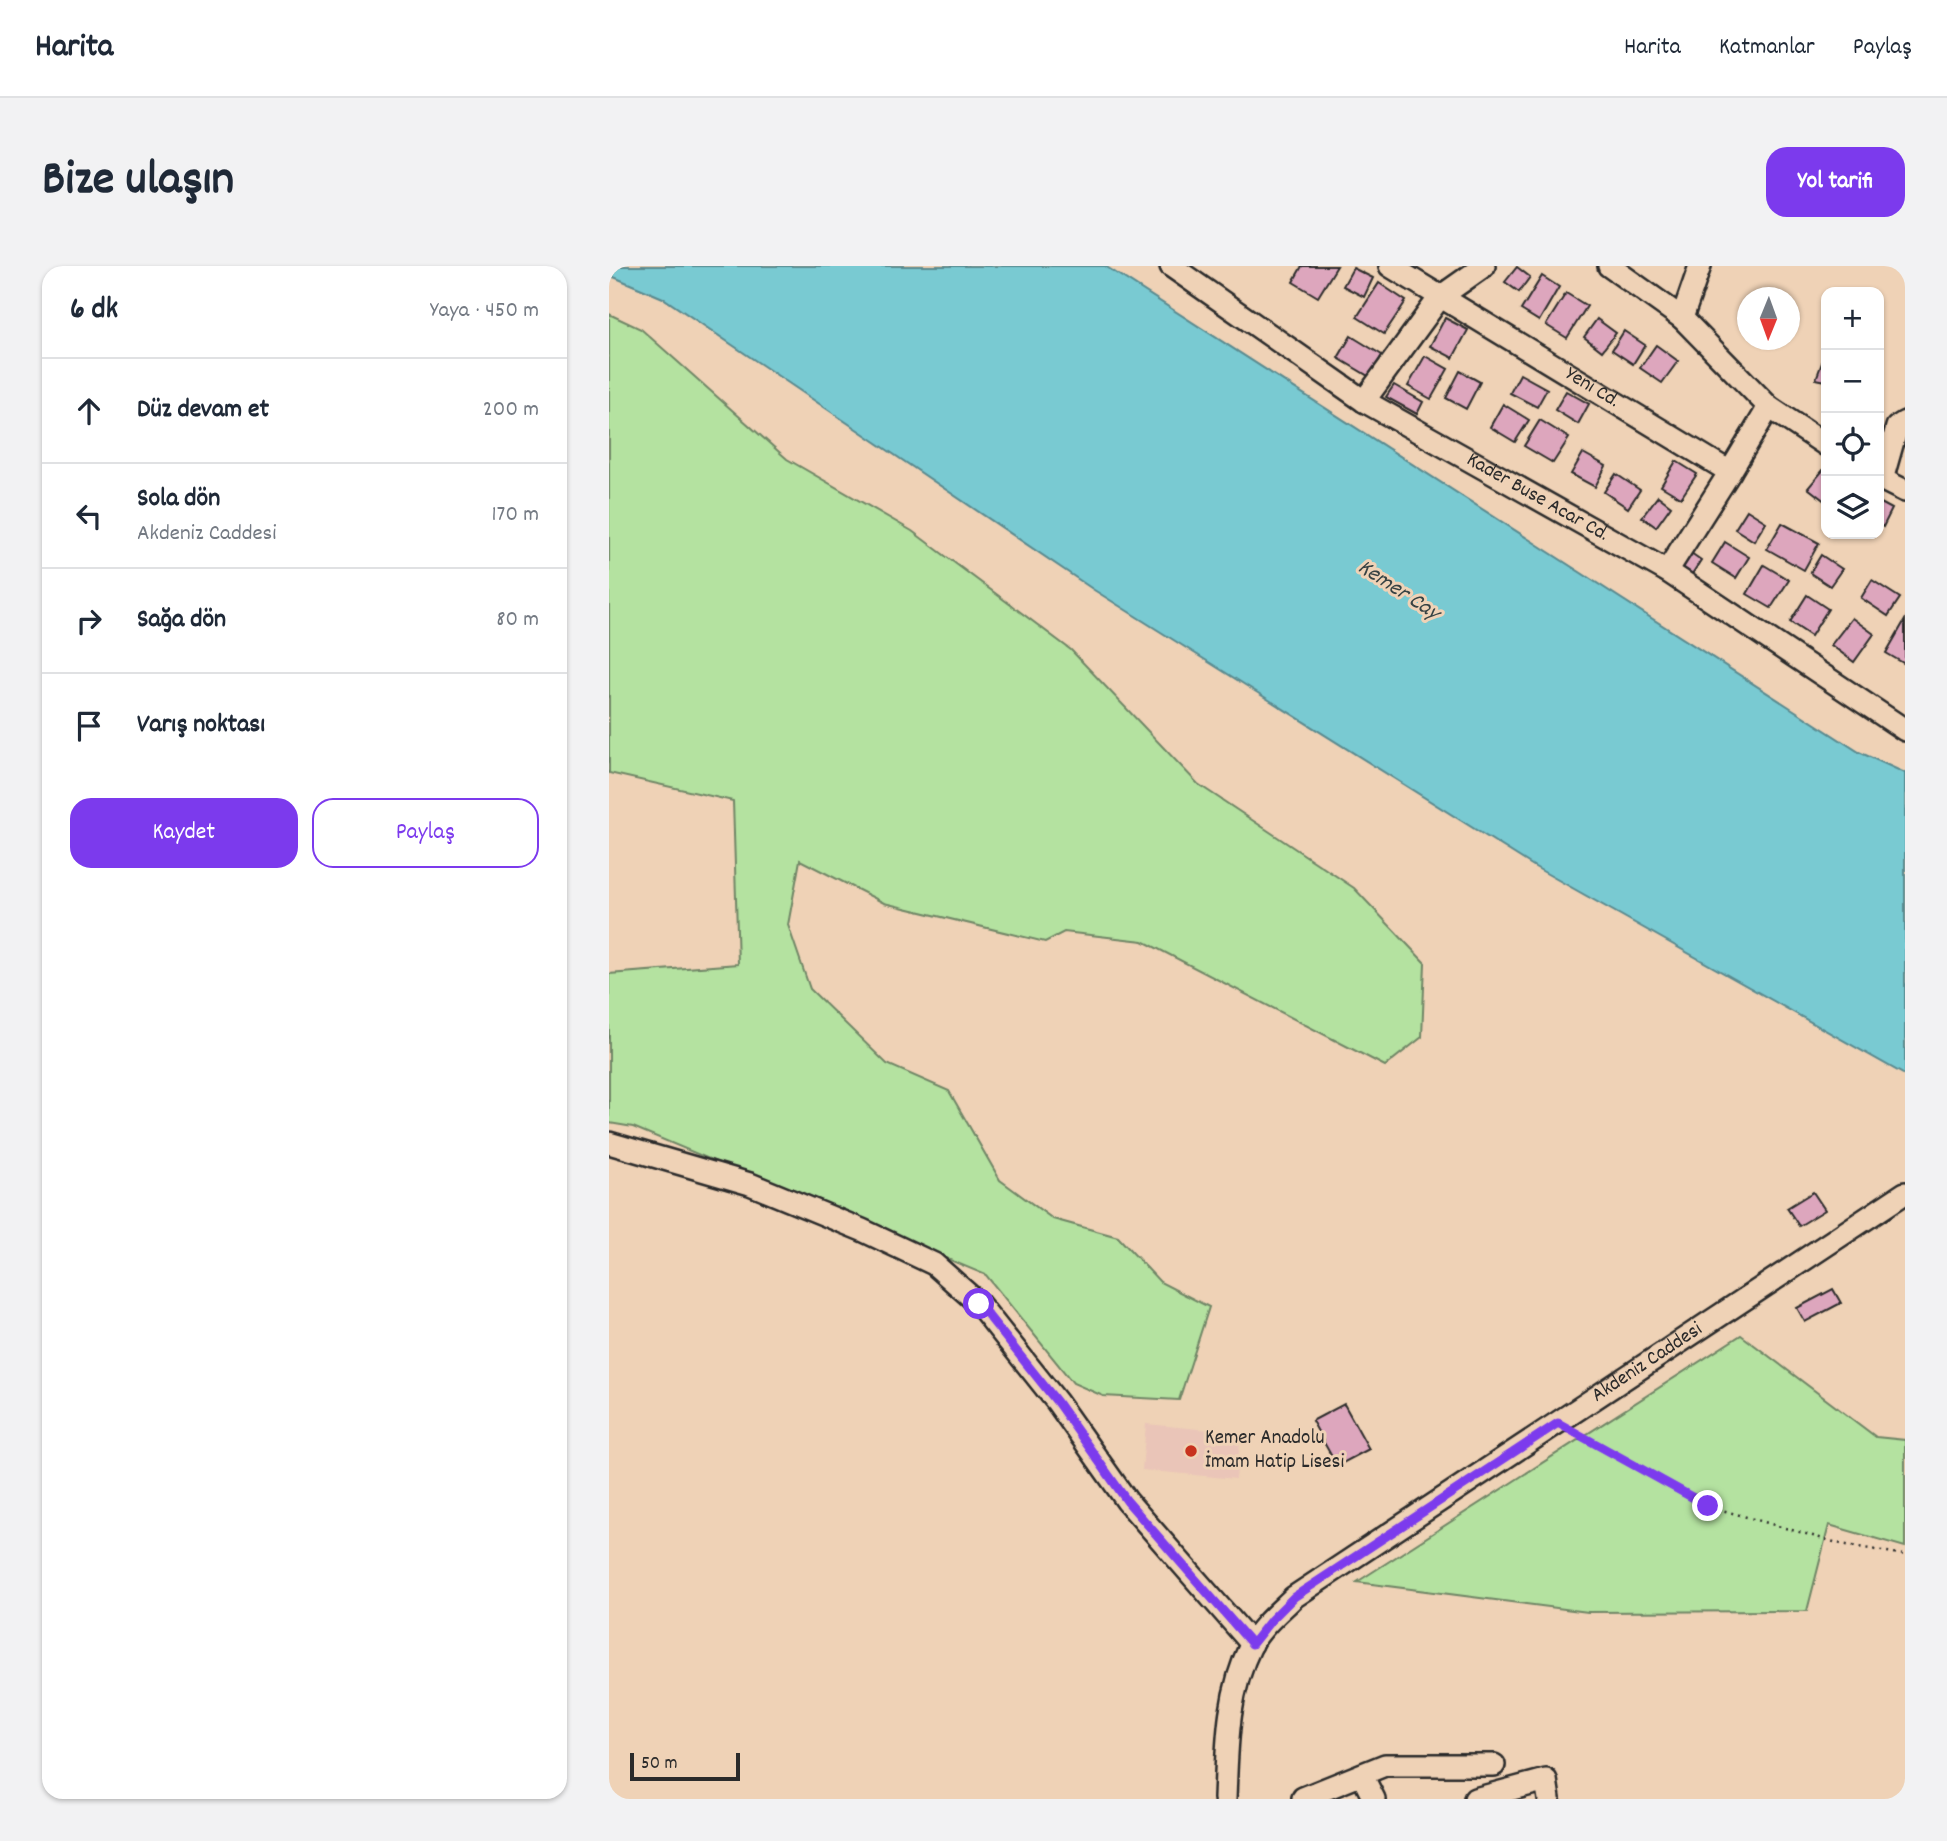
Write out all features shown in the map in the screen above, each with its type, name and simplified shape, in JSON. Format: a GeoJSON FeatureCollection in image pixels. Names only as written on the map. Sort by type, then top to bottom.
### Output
{"type":"FeatureCollection","features":[{"type":"Feature","properties":{"kind":"street","name":"Kader Buse Acar Cd."},"geometry":{"type":"LineString","coordinates":[[1171,266],[1364,401],[1667,571],[1905,730]]}},
{"type":"Feature","properties":{"kind":"street","name":"Yeni Cd."},"geometry":{"type":"LineString","coordinates":[[1390,266],[1730,472]]}},
{"type":"Feature","properties":{"kind":"street"},"geometry":{"type":"LineString","coordinates":[[1364,401],[1440,297],[1484,266]]}},
{"type":"Feature","properties":{"kind":"street"},"geometry":{"type":"LineString","coordinates":[[1609,266],[1682,318],[1769,407],[1821,442]]}},
{"type":"Feature","properties":{"kind":"street"},"geometry":{"type":"LineString","coordinates":[[1682,318],[1700,266]]}},
{"type":"Feature","properties":{"kind":"street"},"geometry":{"type":"LineString","coordinates":[[1667,571],[1769,407]]}},
{"type":"Feature","properties":{"kind":"street"},"geometry":{"type":"LineString","coordinates":[[1881,476],[1898,427],[1905,422]]}},
{"type":"Feature","properties":{"kind":"street"},"geometry":{"type":"LineString","coordinates":[[1884,481],[1905,491]]}},
{"type":"Feature","properties":{"kind":"street"},"geometry":{"type":"LineString","coordinates":[[609,1143],[750,1184],[862,1230],[934,1264],[979,1304],[1057,1402],[1127,1501],[1252,1644]]}},
{"type":"Feature","properties":{"kind":"street","name":"Akdeniz Caddesi"},"geometry":{"type":"LineString","coordinates":[[1225,1799],[1232,1695],[1252,1644],[1294,1597],[1905,1193]]}},
{"type":"Feature","properties":{"kind":"street"},"geometry":{"type":"LineString","coordinates":[[1303,1798],[1377,1767],[1397,1764],[1494,1765]]}},
{"type":"Feature","properties":{"kind":"street"},"geometry":{"type":"LineString","coordinates":[[1362,1775],[1374,1799]]}},
{"type":"Feature","properties":{"kind":"street"},"geometry":{"type":"LineString","coordinates":[[1475,1799],[1546,1780],[1549,1799]]}},
{"type":"Feature","properties":{"kind":"path"},"geometry":{"type":"LineString","coordinates":[[1558,1423],[1708,1506],[1841,1544],[1905,1555]]}},
{"type":"Feature","properties":{"kind":"shaded area","name":"Kemer Anadolu İmam Hatip Lisesi"},"geometry":{"type":"Polygon","coordinates":[[[1146,1424],[1241,1433],[1236,1479],[1142,1470],[1146,1424]]]}},
{"type":"Feature","properties":{"kind":"green space"},"geometry":{"type":"Polygon","coordinates":[[[609,314],[641,329],[787,459],[912,531],[1071,650],[1198,784],[1354,888],[1425,963],[1422,1037],[1385,1066],[1143,941],[1064,932],[1045,942],[884,903],[800,860],[788,925],[810,989],[887,1064],[949,1091],[1000,1180],[1053,1219],[1118,1237],[1160,1282],[1209,1307],[1179,1400],[1103,1396],[1073,1383],[986,1275],[633,1127],[609,1123],[609,974],[738,964],[733,801],[609,773],[609,314]]]}},
{"type":"Feature","properties":{"kind":"green space"},"geometry":{"type":"Polygon","coordinates":[[[1741,1335],[1876,1437],[1905,1440],[1905,1547],[1829,1525],[1807,1611],[1588,1612],[1357,1582],[1741,1335]]]}},
{"type":"Feature","properties":{"kind":"water","name":"Kemer Cay"},"geometry":{"type":"Polygon","coordinates":[[[609,266],[1105,266],[1859,752],[1905,773],[1905,1075],[1535,867],[1094,590],[663,298],[609,275],[609,266]]]}},
{"type":"Feature","properties":{"kind":"building"},"geometry":{"type":"Polygon","coordinates":[[[1302,266],[1337,266],[1318,297],[1293,282],[1302,266]]]}},
{"type":"Feature","properties":{"kind":"building"},"geometry":{"type":"Polygon","coordinates":[[[1517,267],[1530,277],[1519,292],[1505,282],[1517,267]]]}},
{"type":"Feature","properties":{"kind":"building"},"geometry":{"type":"Polygon","coordinates":[[[1353,268],[1373,278],[1364,297],[1343,286],[1353,268]]]}},
{"type":"Feature","properties":{"kind":"building"},"geometry":{"type":"Polygon","coordinates":[[[1542,276],[1559,287],[1539,321],[1521,310],[1542,276]]]}},
{"type":"Feature","properties":{"kind":"building"},"geometry":{"type":"Polygon","coordinates":[[[1379,283],[1406,301],[1384,334],[1357,317],[1379,283]]]}},
{"type":"Feature","properties":{"kind":"building"},"geometry":{"type":"Polygon","coordinates":[[[1566,293],[1587,306],[1567,338],[1546,325],[1566,293]]]}},
{"type":"Feature","properties":{"kind":"building"},"geometry":{"type":"Polygon","coordinates":[[[1445,318],[1468,330],[1453,358],[1430,346],[1445,318]]]}},
{"type":"Feature","properties":{"kind":"building"},"geometry":{"type":"Polygon","coordinates":[[[1597,319],[1616,333],[1602,351],[1584,337],[1597,319]]]}},
{"type":"Feature","properties":{"kind":"building"},"geometry":{"type":"Polygon","coordinates":[[[1624,331],[1645,345],[1633,364],[1612,350],[1624,331]]]}},
{"type":"Feature","properties":{"kind":"building"},"geometry":{"type":"Polygon","coordinates":[[[1351,336],[1382,355],[1370,377],[1338,358],[1351,336]]]}},
{"type":"Feature","properties":{"kind":"building"},"geometry":{"type":"Polygon","coordinates":[[[1656,345],[1678,361],[1662,383],[1640,368],[1656,345]]]}},
{"type":"Feature","properties":{"kind":"building"},"geometry":{"type":"Polygon","coordinates":[[[1425,356],[1448,369],[1431,399],[1408,386],[1425,356]]]}},
{"type":"Feature","properties":{"kind":"building"},"geometry":{"type":"Polygon","coordinates":[[[1821,366],[1821,380],[1816,379],[1821,366]]]}},
{"type":"Feature","properties":{"kind":"building"},"geometry":{"type":"Polygon","coordinates":[[[1460,371],[1480,382],[1466,409],[1446,398],[1460,371]]]}},
{"type":"Feature","properties":{"kind":"building"},"geometry":{"type":"Polygon","coordinates":[[[1520,374],[1547,389],[1537,407],[1510,393],[1520,374]]]}},
{"type":"Feature","properties":{"kind":"building"},"geometry":{"type":"Polygon","coordinates":[[[1394,385],[1423,402],[1417,414],[1386,397],[1394,385]]]}},
{"type":"Feature","properties":{"kind":"building"},"geometry":{"type":"Polygon","coordinates":[[[1566,391],[1589,404],[1578,424],[1555,410],[1566,391]]]}},
{"type":"Feature","properties":{"kind":"building"},"geometry":{"type":"Polygon","coordinates":[[[1503,404],[1529,420],[1515,442],[1490,427],[1503,404]]]}},
{"type":"Feature","properties":{"kind":"building"},"geometry":{"type":"Polygon","coordinates":[[[1540,420],[1569,438],[1553,463],[1524,446],[1540,420]]]}},
{"type":"Feature","properties":{"kind":"building"},"geometry":{"type":"Polygon","coordinates":[[[1583,453],[1606,466],[1595,487],[1571,474],[1583,453]]]}},
{"type":"Feature","properties":{"kind":"building"},"geometry":{"type":"Polygon","coordinates":[[[1676,461],[1697,474],[1681,498],[1661,486],[1676,461]]]}},
{"type":"Feature","properties":{"kind":"building"},"geometry":{"type":"Polygon","coordinates":[[[1821,473],[1821,498],[1808,488],[1821,473]]]}},
{"type":"Feature","properties":{"kind":"building"},"geometry":{"type":"Polygon","coordinates":[[[1616,474],[1640,490],[1628,508],[1604,492],[1616,474]]]}},
{"type":"Feature","properties":{"kind":"building"},"geometry":{"type":"Polygon","coordinates":[[[1658,496],[1671,506],[1656,527],[1642,517],[1658,496]]]}},
{"type":"Feature","properties":{"kind":"building"},"geometry":{"type":"Polygon","coordinates":[[[1884,505],[1892,509],[1884,525],[1884,505]]]}},
{"type":"Feature","properties":{"kind":"building"},"geometry":{"type":"Polygon","coordinates":[[[1747,510],[1766,522],[1754,541],[1735,529],[1747,510]]]}},
{"type":"Feature","properties":{"kind":"building"},"geometry":{"type":"Polygon","coordinates":[[[1782,523],[1819,543],[1804,570],[1767,549],[1782,523]]]}},
{"type":"Feature","properties":{"kind":"building"},"geometry":{"type":"Polygon","coordinates":[[[1725,542],[1749,557],[1736,578],[1712,563],[1725,542]]]}},
{"type":"Feature","properties":{"kind":"building"},"geometry":{"type":"Polygon","coordinates":[[[1691,553],[1701,560],[1692,574],[1682,567],[1691,553]]]}},
{"type":"Feature","properties":{"kind":"building"},"geometry":{"type":"Polygon","coordinates":[[[1821,555],[1842,569],[1830,586],[1810,573],[1821,555]]]}},
{"type":"Feature","properties":{"kind":"building"},"geometry":{"type":"Polygon","coordinates":[[[1764,565],[1789,580],[1771,608],[1747,594],[1764,565]]]}},
{"type":"Feature","properties":{"kind":"building"},"geometry":{"type":"Polygon","coordinates":[[[1872,580],[1900,598],[1888,616],[1861,598],[1872,580]]]}},
{"type":"Feature","properties":{"kind":"building"},"geometry":{"type":"Polygon","coordinates":[[[1807,595],[1828,609],[1811,636],[1790,622],[1807,595]]]}},
{"type":"Feature","properties":{"kind":"building"},"geometry":{"type":"Polygon","coordinates":[[[1852,618],[1874,634],[1854,662],[1831,645],[1852,618]]]}},
{"type":"Feature","properties":{"kind":"building"},"geometry":{"type":"Polygon","coordinates":[[[1905,620],[1905,664],[1886,653],[1905,620]]]}},
{"type":"Feature","properties":{"kind":"building"},"geometry":{"type":"Polygon","coordinates":[[[1813,1192],[1825,1210],[1799,1226],[1787,1208],[1813,1192]]]}},
{"type":"Feature","properties":{"kind":"building"},"geometry":{"type":"Polygon","coordinates":[[[1833,1289],[1841,1303],[1805,1322],[1797,1308],[1833,1289]]]}},
{"type":"Feature","properties":{"kind":"building"},"geometry":{"type":"Polygon","coordinates":[[[1344,1404],[1369,1449],[1337,1466],[1312,1421],[1344,1404]]]}},
{"type":"Feature","properties":{"kind":"place","name":"Kemer Anadolu İmam Hatip Lisesi"},"geometry":{"type":"Point","coordinates":[1191,1451]}},
{"type":"Feature","properties":{"kind":"route"},"geometry":{"type":"LineString","coordinates":[[979,1304],[1057,1402],[1127,1501],[1252,1644],[1294,1597],[1558,1423],[1708,1506]]}}]}
